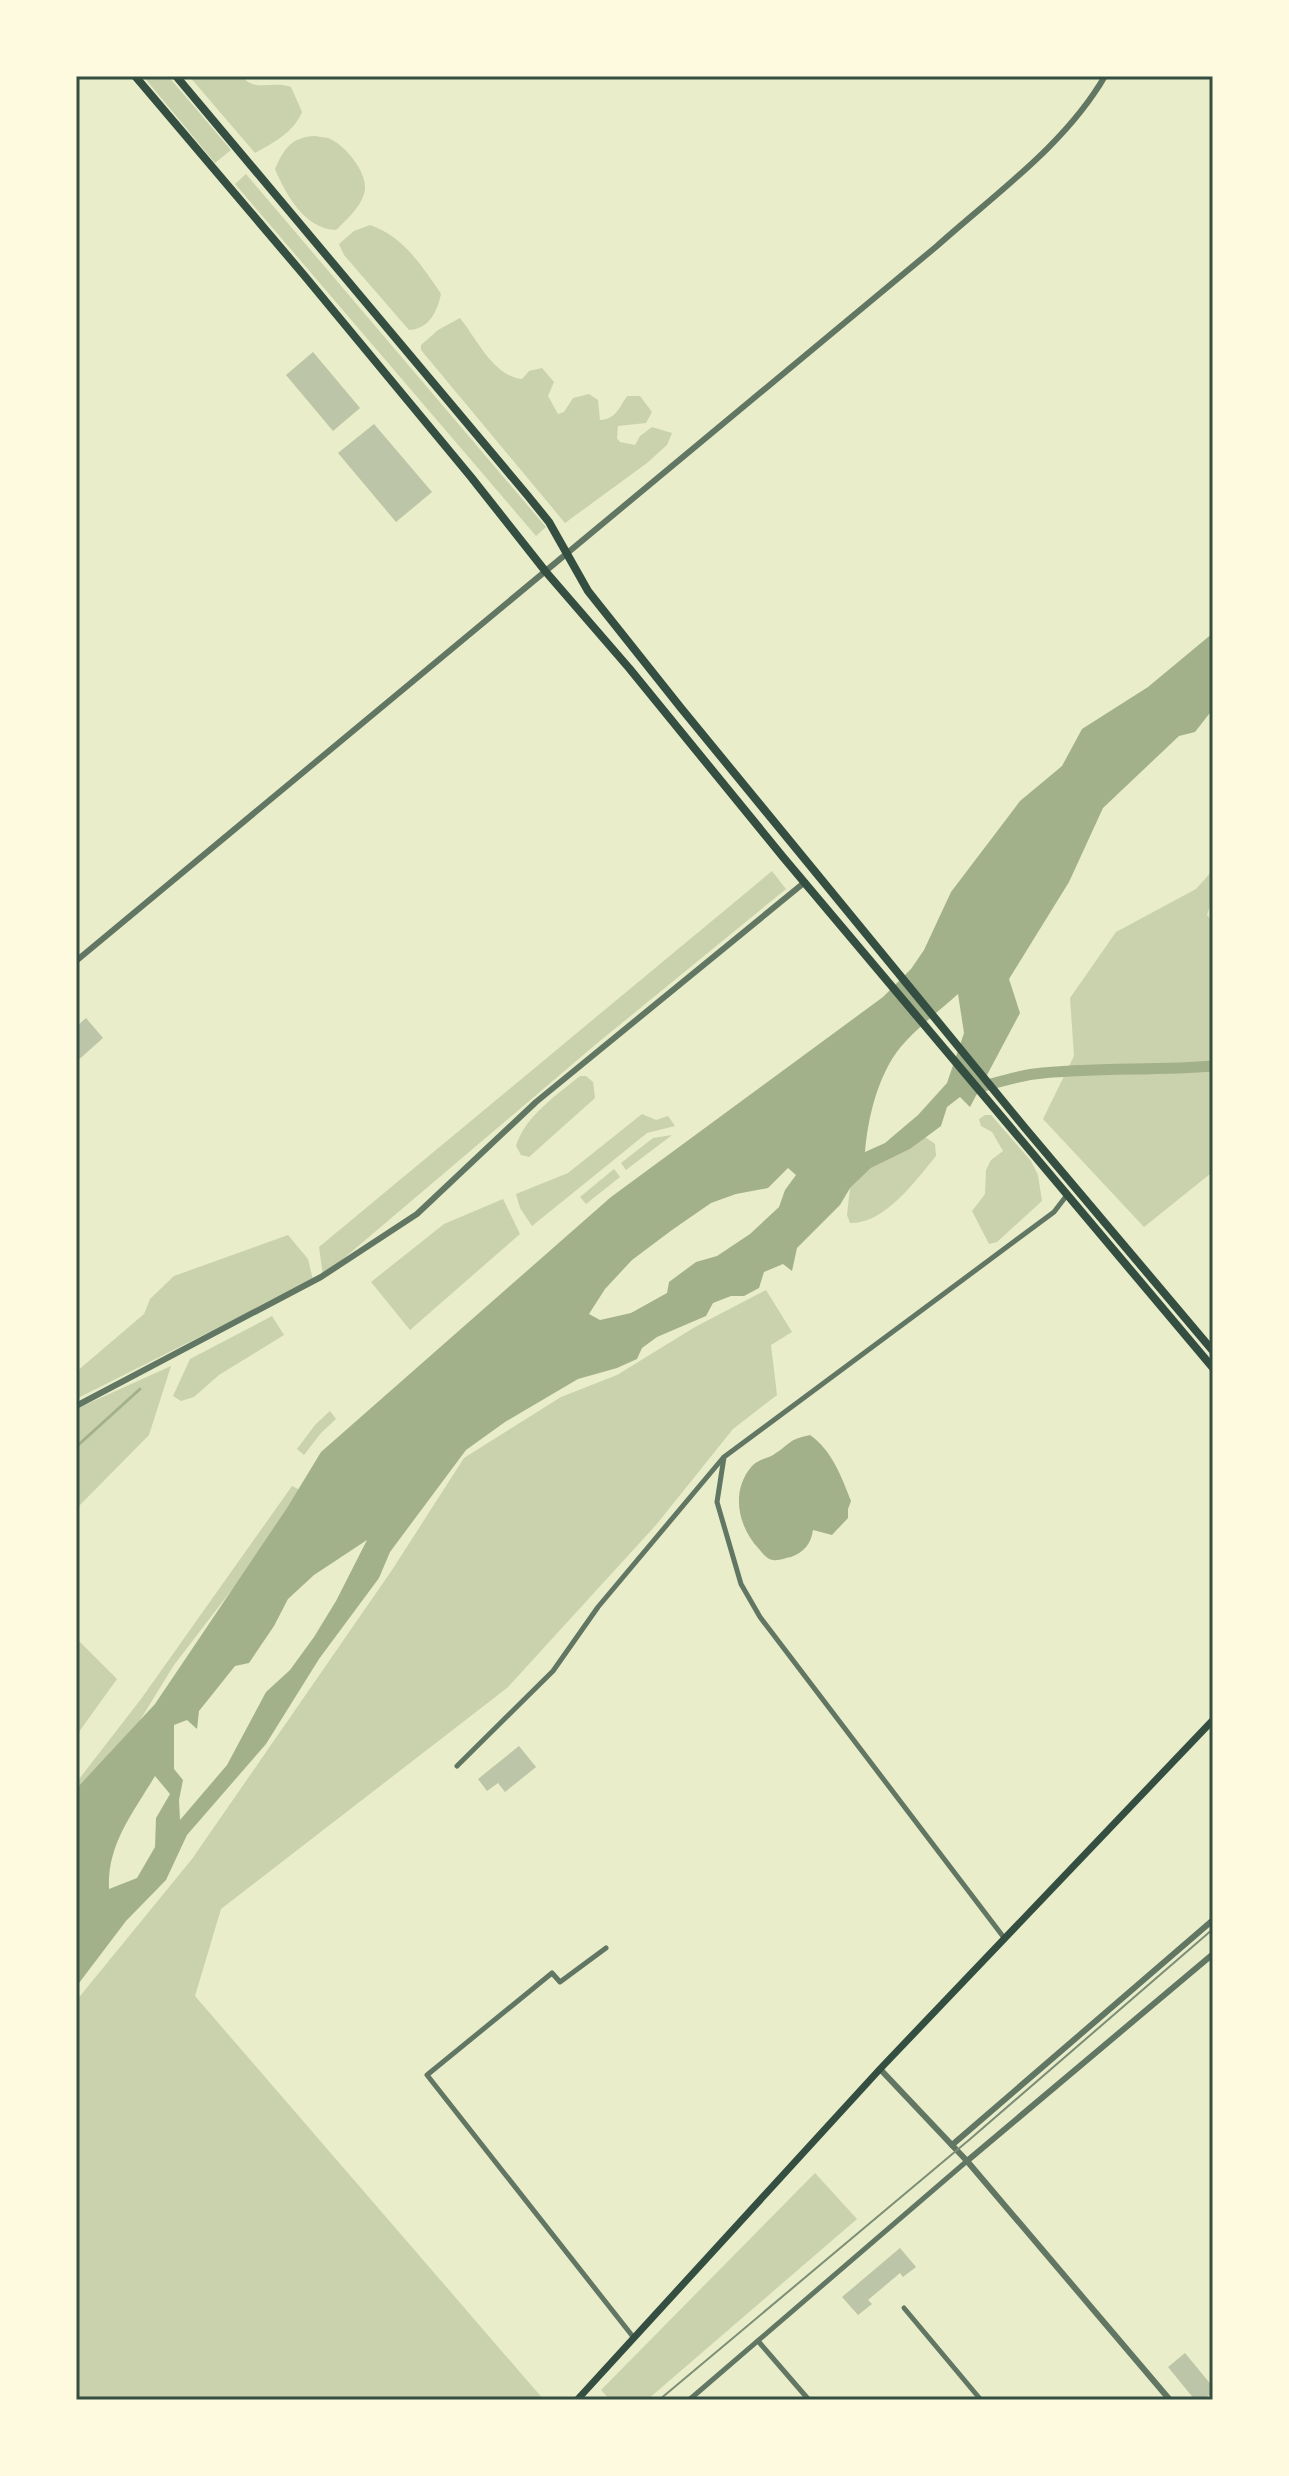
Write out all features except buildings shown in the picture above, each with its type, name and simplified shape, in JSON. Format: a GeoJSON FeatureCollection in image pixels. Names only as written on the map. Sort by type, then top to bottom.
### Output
{"type":"FeatureCollection","features":[{"type":"Feature","properties":{"kind":"main road"},"geometry":{"type":"LineString","coordinates":[[135,76],[443,442],[546,572],[805,882],[1213,1351]]}},
{"type":"Feature","properties":{"kind":"main road"},"geometry":{"type":"LineString","coordinates":[[176,76],[549,522],[588,591],[890,964],[1021,1131],[1067,1195],[1213,1368]]}},
{"type":"Feature","properties":{"kind":"main road"},"geometry":{"type":"LineString","coordinates":[[577,2400],[880,2069],[1213,1720]]}},
{"type":"Feature","properties":{"kind":"street"},"geometry":{"type":"LineString","coordinates":[[76,961],[937,246],[1053,143],[1082,112],[1105,76]]}},
{"type":"Feature","properties":{"kind":"street"},"geometry":{"type":"LineString","coordinates":[[76,1406],[321,1277],[417,1214],[536,1102],[805,882]]}},
{"type":"Feature","properties":{"kind":"street"},"geometry":{"type":"LineString","coordinates":[[457,1766],[553,1671],[598,1607],[724,1457],[1054,1212],[1067,1195]]}},
{"type":"Feature","properties":{"kind":"street"},"geometry":{"type":"LineString","coordinates":[[724,1457],[717,1502],[741,1584],[760,1617],[1005,1939]]}},
{"type":"Feature","properties":{"kind":"street"},"geometry":{"type":"LineString","coordinates":[[952,2145],[1213,1920]]}},
{"type":"Feature","properties":{"kind":"street"},"geometry":{"type":"LineString","coordinates":[[606,1948],[560,1982],[552,1973],[427,2075],[634,2338]]}},
{"type":"Feature","properties":{"kind":"street"},"geometry":{"type":"LineString","coordinates":[[689,2400],[1213,1954]]}},
{"type":"Feature","properties":{"kind":"street"},"geometry":{"type":"LineString","coordinates":[[880,2069],[967,2161],[1170,2400]]}},
{"type":"Feature","properties":{"kind":"street"},"geometry":{"type":"LineString","coordinates":[[904,2308],[981,2400]]}},
{"type":"Feature","properties":{"kind":"street"},"geometry":{"type":"LineString","coordinates":[[758,2341],[809,2400]]}},
{"type":"Feature","properties":{"kind":"shaded area"},"geometry":{"type":"Polygon","coordinates":[[[143,76],[168,76],[231,150],[215,163],[143,76]]]}},
{"type":"Feature","properties":{"kind":"shaded area"},"geometry":{"type":"Polygon","coordinates":[[[189,76],[242,76],[252,84],[285,85],[291,87],[302,112],[288,131],[255,153],[189,76]]]}},
{"type":"Feature","properties":{"kind":"shaded area"},"geometry":{"type":"Polygon","coordinates":[[[315,136],[328,138],[342,147],[364,178],[362,199],[336,230],[315,224],[298,209],[275,169],[290,145],[315,136]]]}},
{"type":"Feature","properties":{"kind":"shaded area"},"geometry":{"type":"Polygon","coordinates":[[[246,174],[546,527],[536,536],[235,184],[246,174]]]}},
{"type":"Feature","properties":{"kind":"shaded area"},"geometry":{"type":"Polygon","coordinates":[[[370,225],[402,245],[441,294],[427,323],[416,329],[409,330],[344,255],[339,244],[354,231],[370,225]]]}},
{"type":"Feature","properties":{"kind":"shaded area"},"geometry":{"type":"Polygon","coordinates":[[[460,318],[486,355],[502,371],[522,379],[529,371],[542,368],[554,382],[548,396],[558,414],[564,412],[573,398],[589,394],[598,400],[600,420],[610,418],[627,396],[640,396],[652,412],[646,423],[618,426],[617,438],[620,442],[635,445],[640,436],[652,427],[672,433],[667,445],[565,523],[421,350],[421,345],[438,330],[460,318]]]}},
{"type":"Feature","properties":{"kind":"shaded area"},"geometry":{"type":"Polygon","coordinates":[[[1213,633],[1213,709],[1195,732],[1179,736],[1103,808],[1069,882],[1009,979],[1020,1013],[970,1107],[960,1097],[947,1107],[941,1126],[910,1149],[871,1168],[797,1248],[792,1271],[783,1264],[764,1272],[759,1288],[744,1296],[731,1296],[713,1303],[706,1316],[657,1337],[642,1348],[637,1359],[578,1379],[505,1422],[466,1450],[390,1552],[379,1578],[319,1659],[266,1744],[187,1835],[166,1880],[126,1921],[76,1987],[76,1789],[155,1704],[287,1508],[321,1452],[611,1197],[883,997],[911,969],[924,950],[951,892],[1020,801],[1062,766],[1082,729],[1148,687],[1213,633]],[[958,994],[897,1052],[882,1079],[872,1108],[865,1152],[885,1143],[918,1115],[947,1083],[964,1033],[958,994]],[[788,1168],[768,1188],[711,1203],[672,1230],[632,1260],[605,1289],[589,1314],[600,1320],[631,1313],[667,1293],[669,1282],[696,1262],[717,1256],[750,1234],[779,1207],[785,1190],[796,1175],[788,1168]],[[367,1540],[314,1575],[288,1599],[249,1663],[235,1666],[199,1711],[197,1729],[187,1720],[174,1725],[174,1769],[183,1780],[179,1800],[180,1820],[227,1765],[266,1692],[290,1670],[314,1637],[367,1540]],[[155,1776],[130,1816],[112,1858],[109,1889],[137,1878],[155,1847],[156,1818],[170,1794],[155,1776]]]}},
{"type":"Feature","properties":{"kind":"shaded area"},"geometry":{"type":"Polygon","coordinates":[[[1213,870],[1213,897],[1207,915],[1213,922],[1213,1176],[1210,1174],[1144,1227],[1043,1119],[1074,1056],[1070,998],[1116,932],[1196,889],[1213,870]]]}},
{"type":"Feature","properties":{"kind":"shaded area"},"geometry":{"type":"Polygon","coordinates":[[[772,871],[786,889],[595,1045],[323,1276],[319,1247],[772,871]]]}},
{"type":"Feature","properties":{"kind":"shaded area"},"geometry":{"type":"Polygon","coordinates":[[[580,1076],[586,1076],[593,1082],[595,1098],[529,1157],[521,1155],[516,1146],[527,1125],[580,1076]]]}},
{"type":"Feature","properties":{"kind":"shaded area"},"geometry":{"type":"Polygon","coordinates":[[[642,1114],[656,1120],[668,1116],[675,1126],[647,1133],[532,1226],[520,1208],[516,1194],[568,1173],[642,1114]]]}},
{"type":"Feature","properties":{"kind":"shaded area"},"geometry":{"type":"Polygon","coordinates":[[[991,1115],[1031,1161],[1038,1175],[1042,1201],[997,1242],[989,1244],[972,1211],[985,1194],[986,1170],[991,1160],[1003,1151],[992,1132],[981,1126],[979,1119],[991,1115]]]}},
{"type":"Feature","properties":{"kind":"shaded area"},"geometry":{"type":"Polygon","coordinates":[[[672,1135],[626,1170],[621,1163],[653,1138],[672,1135]]]}},
{"type":"Feature","properties":{"kind":"shaded area"},"geometry":{"type":"Polygon","coordinates":[[[925,1137],[935,1144],[936,1156],[909,1188],[875,1217],[850,1223],[847,1215],[850,1188],[871,1168],[910,1149],[925,1137]]]}},
{"type":"Feature","properties":{"kind":"shaded area"},"geometry":{"type":"Polygon","coordinates":[[[614,1169],[620,1177],[586,1204],[580,1197],[614,1169]]]}},
{"type":"Feature","properties":{"kind":"shaded area"},"geometry":{"type":"Polygon","coordinates":[[[503,1199],[520,1234],[410,1330],[371,1282],[444,1224],[503,1199]]]}},
{"type":"Feature","properties":{"kind":"shaded area"},"geometry":{"type":"Polygon","coordinates":[[[288,1235],[308,1259],[313,1280],[76,1399],[76,1372],[144,1314],[150,1299],[174,1276],[288,1235]]]}},
{"type":"Feature","properties":{"kind":"shaded area"},"geometry":{"type":"Polygon","coordinates":[[[766,1290],[792,1332],[771,1345],[777,1395],[733,1429],[656,1525],[507,1688],[221,1909],[195,1996],[544,2400],[76,2400],[76,2001],[192,1859],[392,1570],[464,1458],[561,1397],[617,1375],[695,1327],[766,1290]]]}},
{"type":"Feature","properties":{"kind":"shaded area"},"geometry":{"type":"Polygon","coordinates":[[[272,1316],[284,1335],[219,1375],[194,1397],[181,1401],[173,1396],[190,1359],[272,1316]]]}},
{"type":"Feature","properties":{"kind":"shaded area"},"geometry":{"type":"Polygon","coordinates":[[[171,1366],[149,1435],[76,1509],[76,1409],[171,1366]]]}},
{"type":"Feature","properties":{"kind":"shaded area"},"geometry":{"type":"Polygon","coordinates":[[[330,1411],[336,1419],[304,1455],[297,1449],[330,1411]]]}},
{"type":"Feature","properties":{"kind":"shaded area"},"geometry":{"type":"Polygon","coordinates":[[[810,1435],[824,1448],[840,1474],[851,1501],[848,1518],[832,1535],[813,1530],[809,1543],[796,1555],[780,1560],[771,1559],[762,1553],[746,1530],[739,1509],[741,1486],[752,1466],[760,1460],[773,1455],[793,1440],[810,1435]]]}},
{"type":"Feature","properties":{"kind":"shaded area"},"geometry":{"type":"Polygon","coordinates":[[[292,1486],[300,1490],[300,1501],[174,1665],[134,1730],[76,1801],[76,1783],[141,1699],[292,1486]]]}},
{"type":"Feature","properties":{"kind":"shaded area"},"geometry":{"type":"Polygon","coordinates":[[[76,1638],[117,1679],[76,1736],[76,1638]]]}},
{"type":"Feature","properties":{"kind":"shaded area"},"geometry":{"type":"Polygon","coordinates":[[[815,2173],[857,2219],[647,2400],[610,2400],[601,2390],[815,2173]]]}},
{"type":"Feature","properties":{"kind":"waterway"},"geometry":{"type":"LineString","coordinates":[[968,1090],[1034,1074],[1213,1066]]}},
{"type":"Feature","properties":{"kind":"waterway"},"geometry":{"type":"LineString","coordinates":[[76,1447],[140,1389]]}},
{"type":"Feature","properties":{"kind":"tram line"},"geometry":{"type":"LineString","coordinates":[[659,2400],[969,2140],[1213,1929]]}}]}
